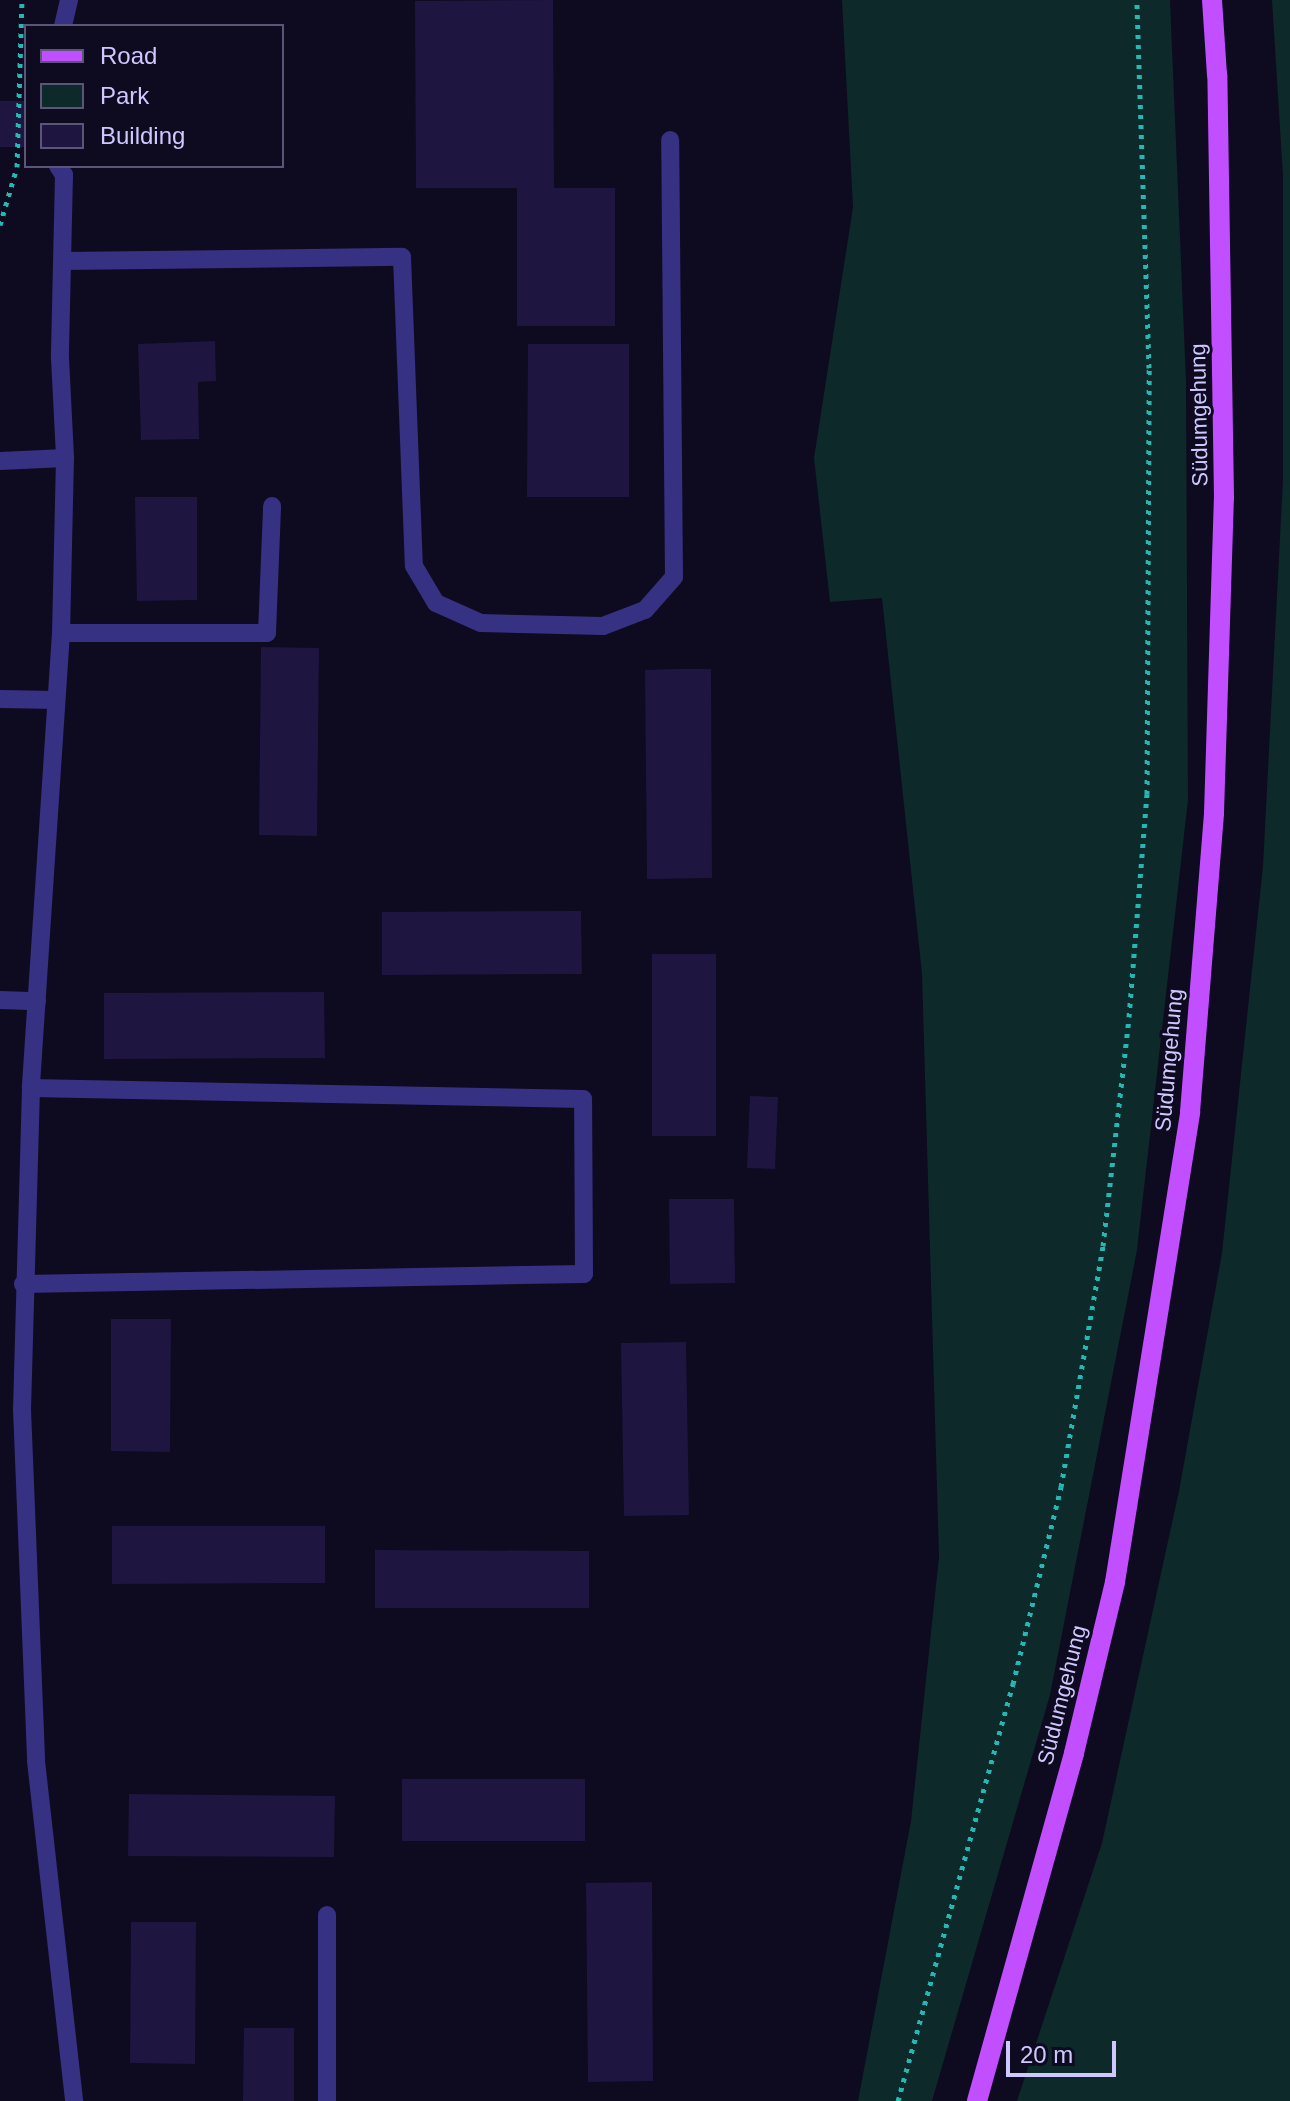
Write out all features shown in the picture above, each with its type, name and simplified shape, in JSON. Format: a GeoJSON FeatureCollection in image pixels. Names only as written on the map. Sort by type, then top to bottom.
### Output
{"type":"FeatureCollection","features":[{"type":"Feature","properties":{"kind":"main road","name":"Südumgehung"},"geometry":{"type":"LineString","coordinates":[[977,2101],[1074,1753],[1115,1582],[1190,1112],[1214,813],[1224,498],[1217,75],[1212,0]]}},
{"type":"Feature","properties":{"kind":"lane"},"geometry":{"type":"LineString","coordinates":[[63,261],[402,257],[414,566],[436,603],[481,623],[603,626],[645,610],[674,577],[670,140]]}},
{"type":"Feature","properties":{"kind":"lane"},"geometry":{"type":"LineString","coordinates":[[65,169],[60,358],[65,458],[61,633],[31,1088],[23,1284],[23,1517],[36,1761],[74,2101]]}},
{"type":"Feature","properties":{"kind":"lane"},"geometry":{"type":"LineString","coordinates":[[0,461],[65,458]]}},
{"type":"Feature","properties":{"kind":"lane"},"geometry":{"type":"LineString","coordinates":[[61,633],[267,633],[272,506]]}},
{"type":"Feature","properties":{"kind":"lane"},"geometry":{"type":"LineString","coordinates":[[0,699],[56,700]]}},
{"type":"Feature","properties":{"kind":"lane"},"geometry":{"type":"LineString","coordinates":[[0,1000],[37,1001]]}},
{"type":"Feature","properties":{"kind":"lane"},"geometry":{"type":"LineString","coordinates":[[23,1284],[584,1274],[583,1099],[31,1088]]}},
{"type":"Feature","properties":{"kind":"lane"},"geometry":{"type":"LineString","coordinates":[[327,1915],[327,2101]]}},
{"type":"Feature","properties":{"kind":"path"},"geometry":{"type":"LineString","coordinates":[[0,225],[17,167],[22,0]]}},
{"type":"Feature","properties":{"kind":"path"},"geometry":{"type":"LineString","coordinates":[[898,2101],[1013,1684],[1061,1487],[1103,1246],[1124,1062],[1147,794],[1149,368],[1137,0]]}},
{"type":"Feature","properties":{"kind":"green space"},"geometry":{"type":"Polygon","coordinates":[[[842,0],[1170,0],[1186,381],[1188,800],[1137,1250],[1050,1695],[932,2101],[858,2101],[911,1821],[939,1557],[922,974],[882,598],[830,602],[814,458],[853,207],[842,0]]]}},
{"type":"Feature","properties":{"kind":"green space"},"geometry":{"type":"Polygon","coordinates":[[[1272,0],[1290,0],[1290,2101],[1017,2101],[1102,1843],[1179,1491],[1222,1253],[1263,866],[1283,479],[1283,176],[1272,0]]]}},
{"type":"Feature","properties":{"kind":"building"},"geometry":{"type":"Polygon","coordinates":[[[553,0],[554,188],[615,188],[615,326],[517,326],[517,188],[416,188],[415,1],[553,0]]]}},
{"type":"Feature","properties":{"kind":"building"},"geometry":{"type":"Polygon","coordinates":[[[0,101],[24,101],[24,147],[0,147],[0,101]]]}},
{"type":"Feature","properties":{"kind":"building"},"geometry":{"type":"Polygon","coordinates":[[[215,341],[216,381],[198,382],[199,439],[141,440],[138,344],[215,341]]]}},
{"type":"Feature","properties":{"kind":"building"},"geometry":{"type":"Polygon","coordinates":[[[528,344],[629,344],[629,497],[527,497],[528,344]]]}},
{"type":"Feature","properties":{"kind":"building"},"geometry":{"type":"Polygon","coordinates":[[[135,497],[197,497],[197,600],[137,601],[135,497]]]}},
{"type":"Feature","properties":{"kind":"building"},"geometry":{"type":"Polygon","coordinates":[[[261,647],[319,648],[317,836],[259,835],[261,647]]]}},
{"type":"Feature","properties":{"kind":"building"},"geometry":{"type":"Polygon","coordinates":[[[711,669],[712,878],[647,879],[645,670],[711,669]]]}},
{"type":"Feature","properties":{"kind":"building"},"geometry":{"type":"Polygon","coordinates":[[[581,911],[582,974],[382,975],[382,912],[581,911]]]}},
{"type":"Feature","properties":{"kind":"building"},"geometry":{"type":"Polygon","coordinates":[[[652,954],[716,954],[716,1136],[652,1136],[652,954]]]}},
{"type":"Feature","properties":{"kind":"building"},"geometry":{"type":"Polygon","coordinates":[[[324,992],[325,1058],[104,1059],[104,993],[324,992]]]}},
{"type":"Feature","properties":{"kind":"building"},"geometry":{"type":"Polygon","coordinates":[[[750,1096],[778,1097],[775,1169],[747,1168],[750,1096]]]}},
{"type":"Feature","properties":{"kind":"building"},"geometry":{"type":"Polygon","coordinates":[[[669,1199],[734,1199],[735,1283],[670,1284],[669,1199]]]}},
{"type":"Feature","properties":{"kind":"building"},"geometry":{"type":"Polygon","coordinates":[[[111,1319],[171,1319],[170,1452],[111,1451],[111,1319]]]}},
{"type":"Feature","properties":{"kind":"building"},"geometry":{"type":"Polygon","coordinates":[[[686,1342],[689,1515],[624,1516],[621,1343],[686,1342]]]}},
{"type":"Feature","properties":{"kind":"building"},"geometry":{"type":"Polygon","coordinates":[[[112,1526],[325,1526],[325,1583],[112,1584],[112,1526]]]}},
{"type":"Feature","properties":{"kind":"building"},"geometry":{"type":"Polygon","coordinates":[[[375,1550],[589,1551],[589,1608],[375,1608],[375,1550]]]}},
{"type":"Feature","properties":{"kind":"building"},"geometry":{"type":"Polygon","coordinates":[[[402,1779],[585,1779],[585,1841],[402,1841],[402,1779]]]}},
{"type":"Feature","properties":{"kind":"building"},"geometry":{"type":"Polygon","coordinates":[[[129,1794],[335,1796],[334,1857],[128,1856],[129,1794]]]}},
{"type":"Feature","properties":{"kind":"building"},"geometry":{"type":"Polygon","coordinates":[[[652,1882],[653,2081],[588,2082],[586,1883],[652,1882]]]}},
{"type":"Feature","properties":{"kind":"building"},"geometry":{"type":"Polygon","coordinates":[[[131,1922],[196,1922],[195,2064],[130,2063],[131,1922]]]}},
{"type":"Feature","properties":{"kind":"building"},"geometry":{"type":"Polygon","coordinates":[[[244,2028],[294,2028],[294,2101],[243,2101],[244,2028]]]}}]}
